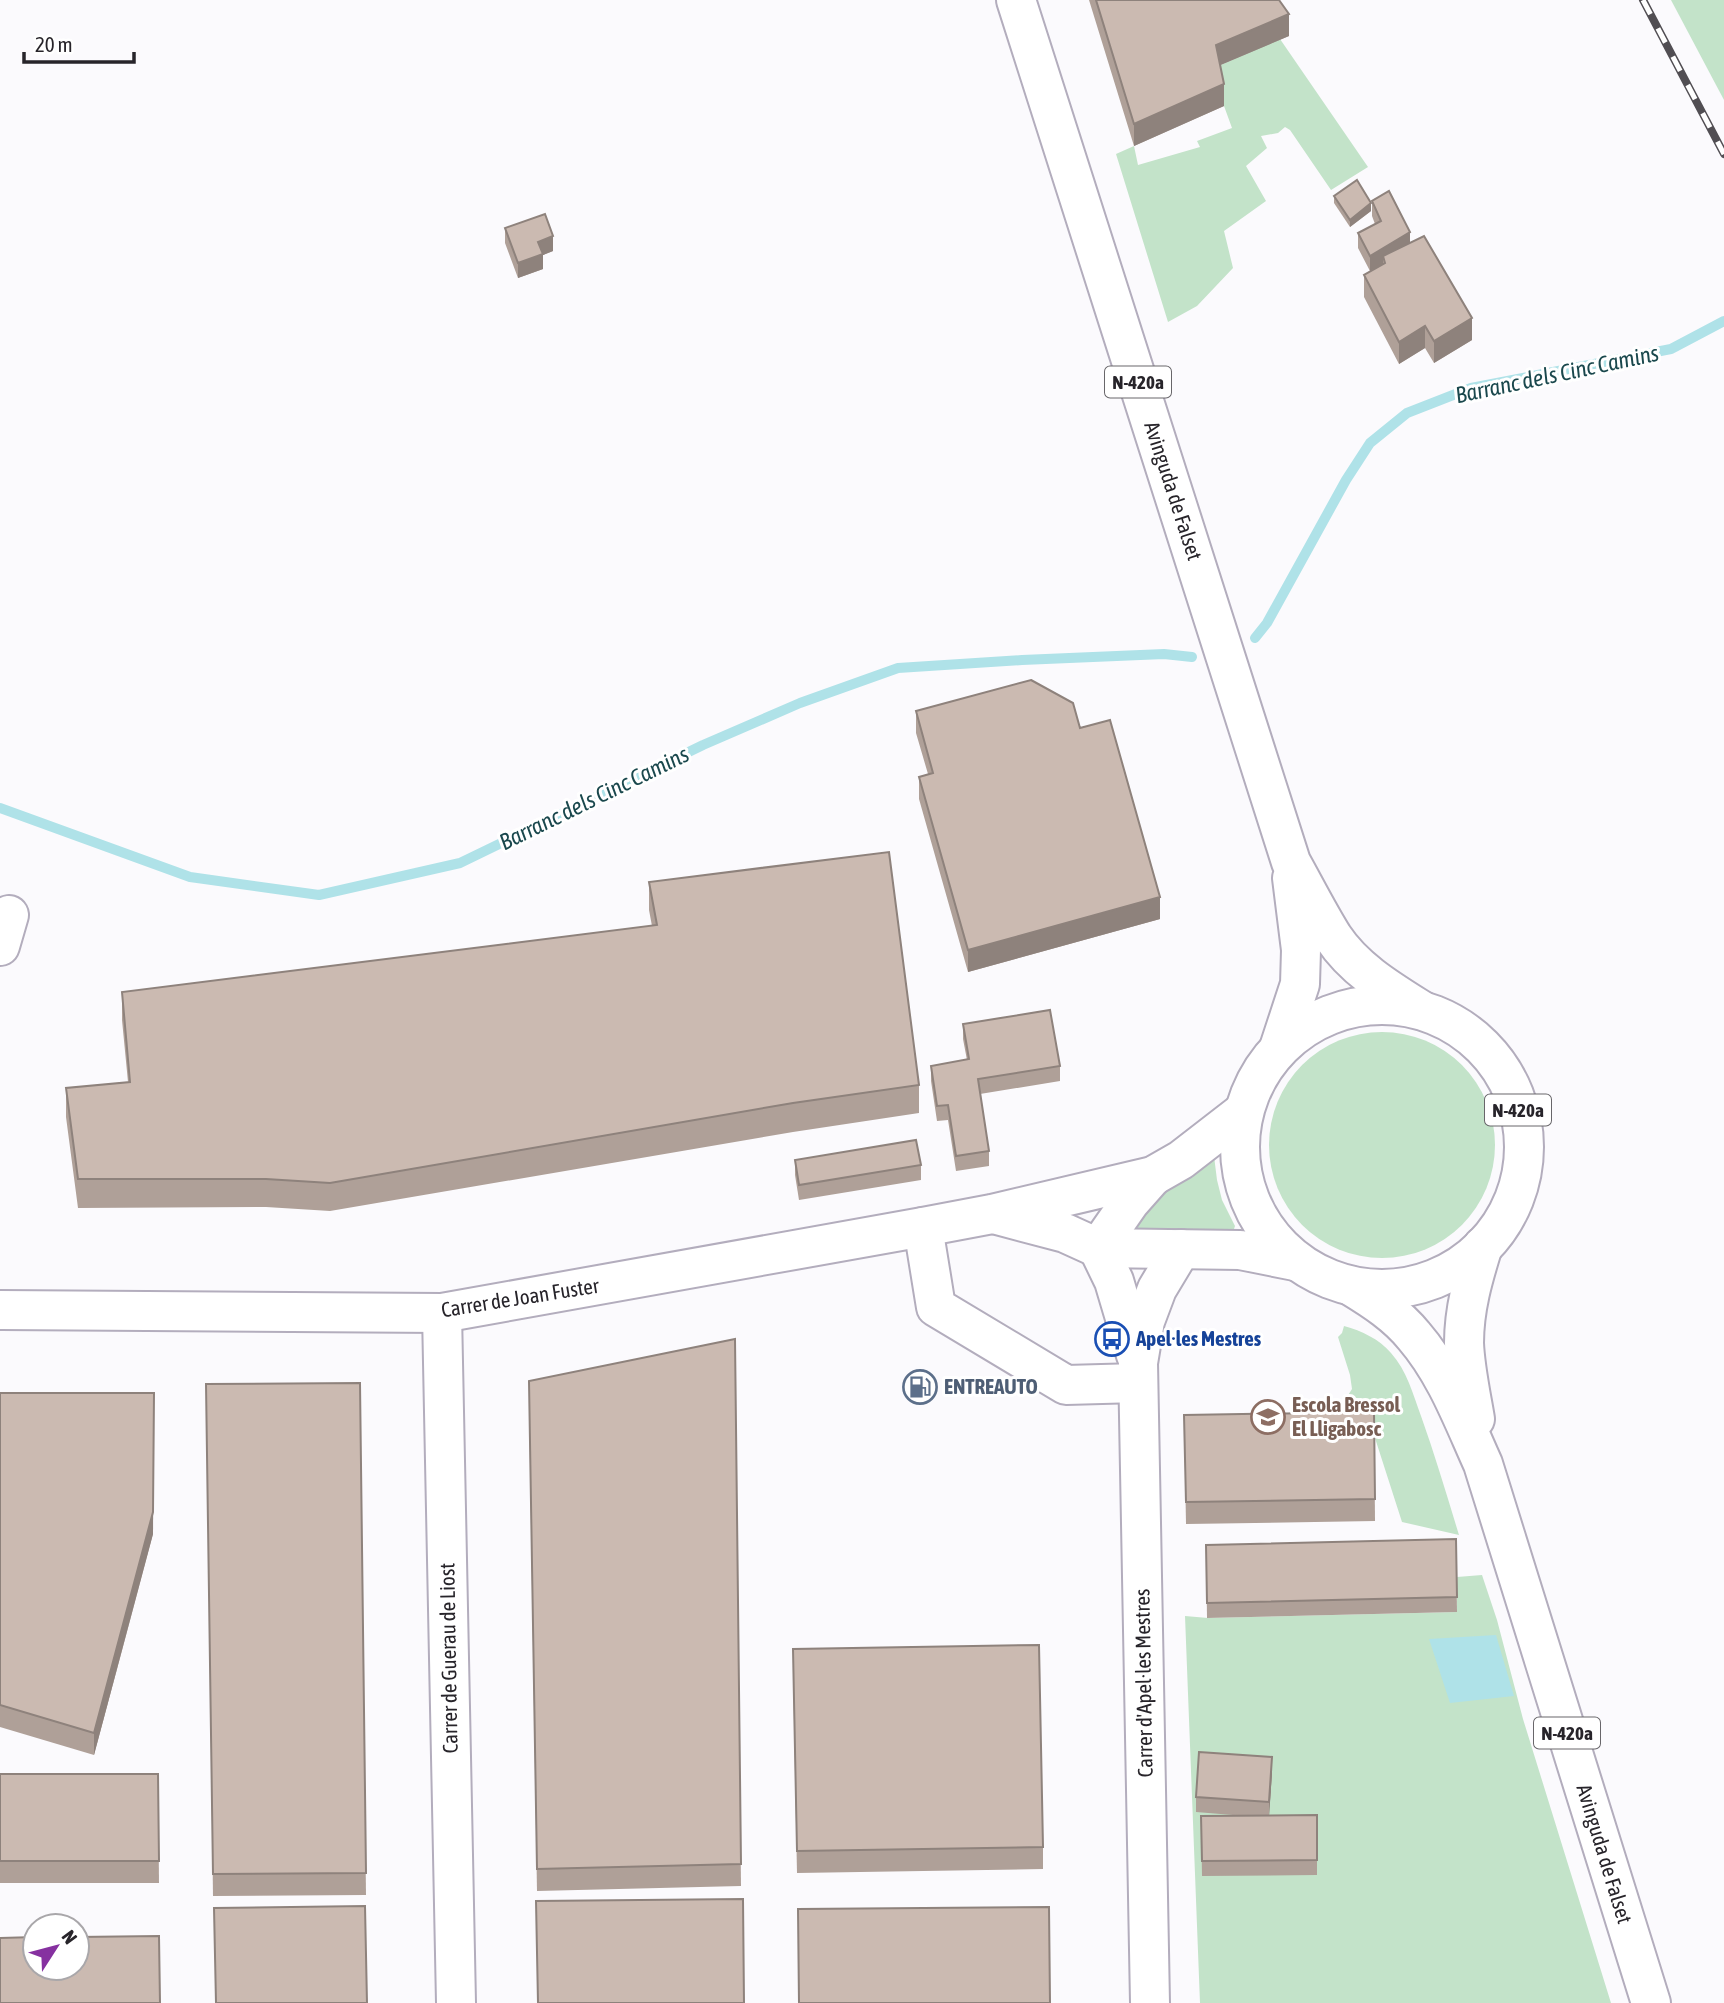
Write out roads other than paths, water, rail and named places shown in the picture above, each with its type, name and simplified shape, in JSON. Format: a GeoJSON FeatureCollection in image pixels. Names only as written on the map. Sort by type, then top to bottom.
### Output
{"type":"FeatureCollection","features":[{"type":"Feature","properties":{"kind":"street","name":"Avinguda de Falset"},"geometry":{"type":"LineString","coordinates":[[1016,0],[1291,862]]}},
{"type":"Feature","properties":{"kind":"street","name":"N-420a"},"geometry":{"type":"LineString","coordinates":[[1291,862],[1335,940],[1361,969],[1420,1010]]}},
{"type":"Feature","properties":{"kind":"street","name":"N-420a"},"geometry":{"type":"LineString","coordinates":[[1279,1048],[1300,985],[1301,950],[1293,900],[1291,862]]}},
{"type":"Feature","properties":{"kind":"street","name":"N-420a"},"geometry":{"type":"LineString","coordinates":[[1401,1004],[1420,1010],[1440,1016],[1467,1032],[1492,1055],[1507,1078],[1523,1125],[1523,1170],[1516,1196],[1491,1239],[1465,1263],[1435,1279],[1405,1288],[1364,1289],[1328,1279],[1295,1261],[1275,1243],[1258,1217],[1243,1181],[1238,1146],[1243,1112],[1262,1069],[1295,1031],[1342,1010],[1401,1004]]}},
{"type":"Feature","properties":{"kind":"street","name":"Carrer de Joan Fuster"},"geometry":{"type":"LineString","coordinates":[[0,1310],[442,1313],[992,1214],[1153,1176],[1181,1160],[1243,1112]]}},
{"type":"Feature","properties":{"kind":"street","name":"Carrer de Joan Fuster"},"geometry":{"type":"LineString","coordinates":[[1098,1248],[1130,1202],[1153,1176]]}},
{"type":"Feature","properties":{"kind":"street","name":"Carrer de Joan Fuster"},"geometry":{"type":"LineString","coordinates":[[992,1214],[1065,1233],[1098,1248],[1240,1250],[1295,1261]]}},
{"type":"Feature","properties":{"kind":"street"},"geometry":{"type":"LineString","coordinates":[[923,1227],[936,1307],[1066,1385],[1138,1373]]}},
{"type":"Feature","properties":{"kind":"street","name":"N-420a"},"geometry":{"type":"LineString","coordinates":[[1483,1246],[1466,1313],[1464,1345],[1483,1464]]}},
{"type":"Feature","properties":{"kind":"street","name":"Carrer d'Apel·les Mestres"},"geometry":{"type":"LineString","coordinates":[[1098,1248],[1114,1281],[1138,1373]]}},
{"type":"Feature","properties":{"kind":"street","name":"Carrer d'Apel·les Mestres"},"geometry":{"type":"LineString","coordinates":[[1150,2003],[1138,1373],[1145,1321],[1157,1289],[1181,1249]]}},
{"type":"Feature","properties":{"kind":"street","name":"N-420a"},"geometry":{"type":"LineString","coordinates":[[1346,1284],[1393,1314],[1430,1357],[1451,1392],[1483,1464]]}},
{"type":"Feature","properties":{"kind":"street","name":"Carrer de Guerau de Liost"},"geometry":{"type":"LineString","coordinates":[[442,1313],[456,2003]]}},
{"type":"Feature","properties":{"kind":"street","name":"Avinguda de Falset"},"geometry":{"type":"LineString","coordinates":[[1483,1464],[1651,2003]]}},
{"type":"Feature","properties":{"kind":"water"},"geometry":{"type":"Polygon","coordinates":[[[1496,1635],[1514,1696],[1450,1703],[1429,1639],[1496,1635]]]}},
{"type":"Feature","properties":{"kind":"waterway","name":"Barranc dels Cinc Camins"},"geometry":{"type":"LineString","coordinates":[[1255,638],[1267,623],[1346,480],[1370,443],[1407,413],[1471,388],[1671,349],[1724,321]]}},
{"type":"Feature","properties":{"kind":"waterway","name":"Barranc dels Cinc Camins"},"geometry":{"type":"LineString","coordinates":[[0,808],[190,877],[319,895],[460,863],[703,745],[800,703],[898,668],[1164,654],[1192,657]]}},
{"type":"Feature","properties":{"kind":"railway"},"geometry":{"type":"LineString","coordinates":[[1643,0],[1724,154]]}},
{"type":"Feature","properties":{"kind":"place","name":"Apel·les Mestres"},"geometry":{"type":"Point","coordinates":[1112,1339]}},
{"type":"Feature","properties":{"kind":"place","name":"ENTREAUTO"},"geometry":{"type":"Point","coordinates":[920,1387]}},
{"type":"Feature","properties":{"kind":"place","name":"Escola Bressol El Lligabosc"},"geometry":{"type":"Point","coordinates":[1268,1417]}}]}
